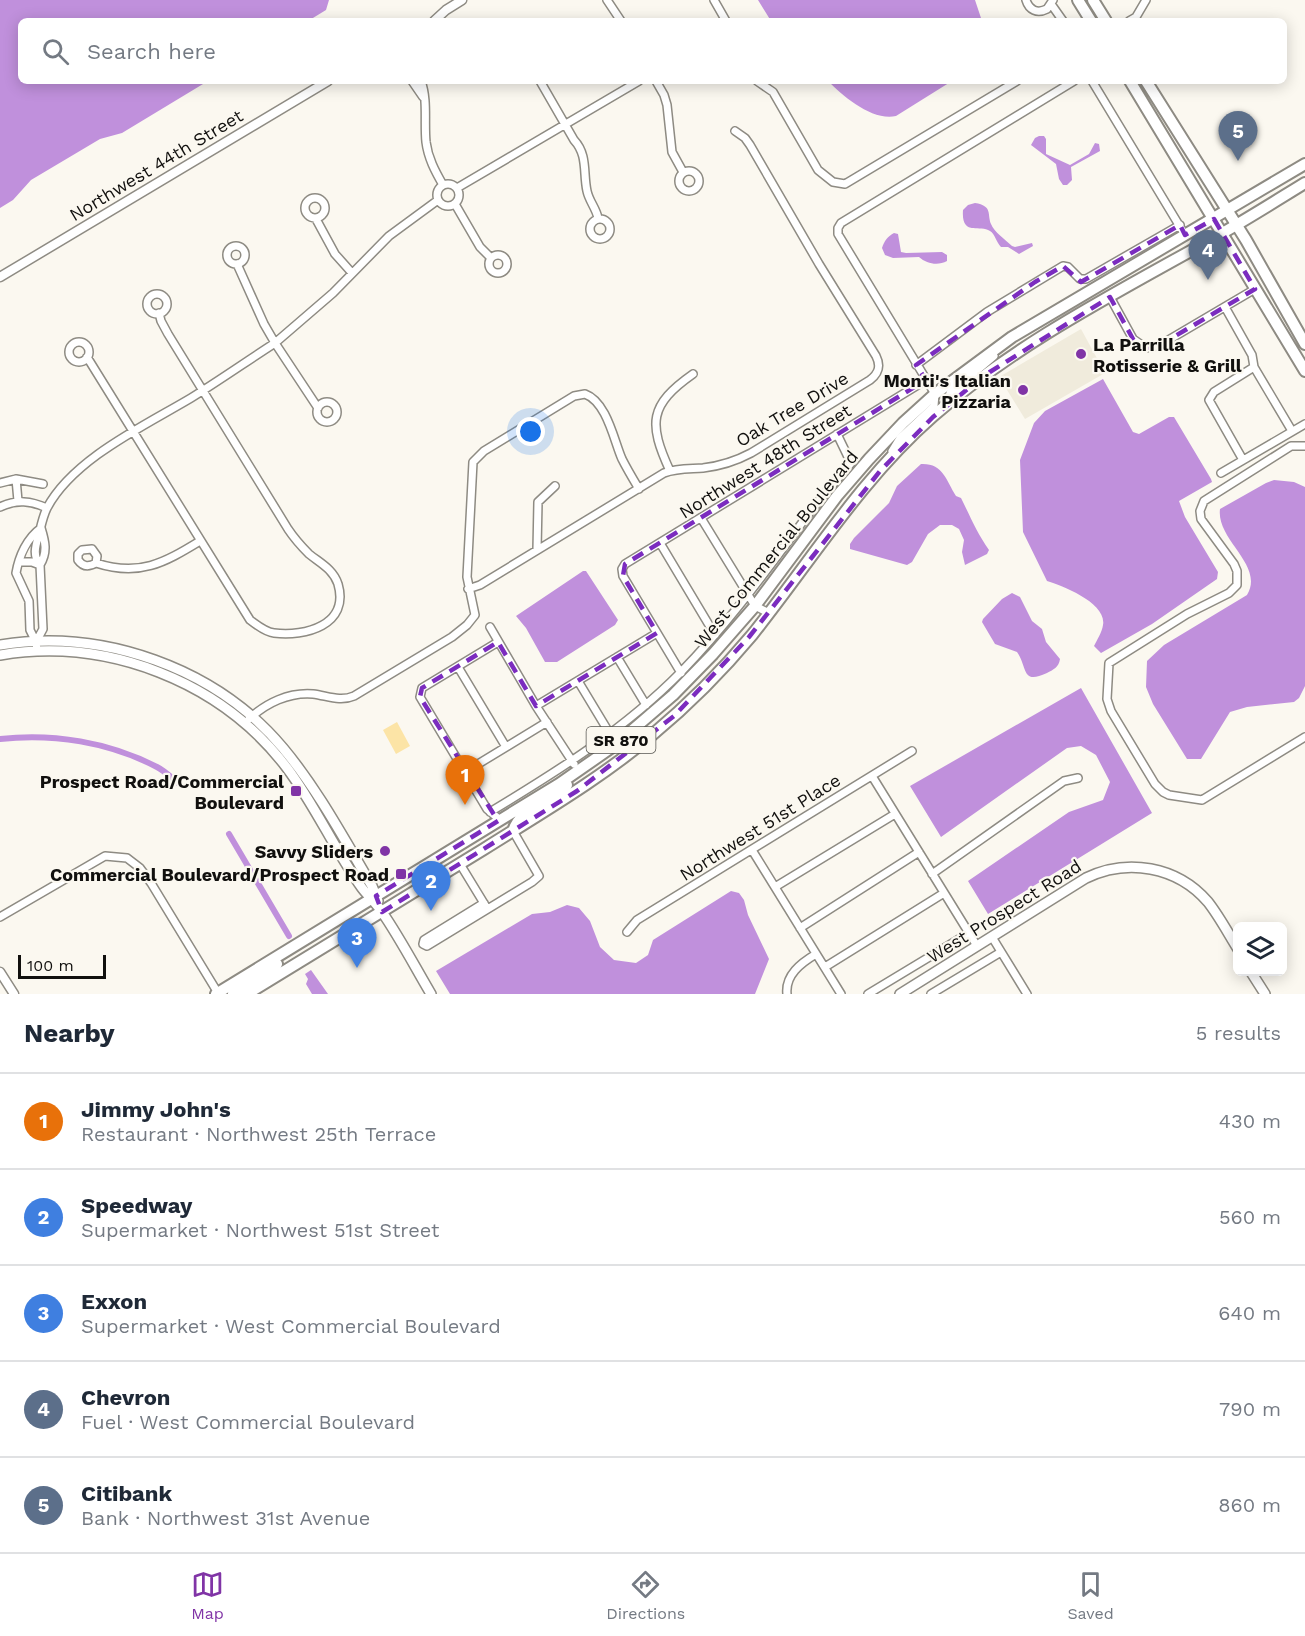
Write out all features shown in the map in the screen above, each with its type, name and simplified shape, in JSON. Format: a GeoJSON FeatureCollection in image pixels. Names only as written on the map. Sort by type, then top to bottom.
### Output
{"type":"FeatureCollection","features":[{"type":"Feature","properties":{"kind":"main road"},"geometry":{"type":"LineString","coordinates":[[1078,0],[1089,18]]}},
{"type":"Feature","properties":{"kind":"main road"},"geometry":{"type":"LineString","coordinates":[[1093,0],[1104,18]]}},
{"type":"Feature","properties":{"kind":"main road"},"geometry":{"type":"LineString","coordinates":[[1132,84],[1305,371]]}},
{"type":"Feature","properties":{"kind":"main road"},"geometry":{"type":"LineString","coordinates":[[1148,84],[1237,225],[1305,344]]}},
{"type":"Feature","properties":{"kind":"main road","name":"West Commercial Boulevard"},"geometry":{"type":"LineString","coordinates":[[218,994],[582,769],[615,745],[673,695],[713,654],[755,606],[850,481],[903,423],[935,394],[1012,337],[1183,230],[1214,219],[1305,164]]}},
{"type":"Feature","properties":{"kind":"main road","name":"West Commercial Boulevard"},"geometry":{"type":"LineString","coordinates":[[247,994],[590,782],[657,731],[719,671],[769,613],[850,505],[927,422],[945,406],[1021,350],[1305,183]]}},
{"type":"Feature","properties":{"kind":"main road"},"geometry":{"type":"LineString","coordinates":[[0,645],[92,644],[123,650],[157,661],[208,685],[248,720],[277,741],[305,777],[372,886],[374,898],[431,994]]}},
{"type":"Feature","properties":{"kind":"main road"},"geometry":{"type":"LineString","coordinates":[[0,655],[37,646]]}},
{"type":"Feature","properties":{"kind":"main road"},"geometry":{"type":"LineString","coordinates":[[513,831],[519,818],[561,791],[582,769]]}},
{"type":"Feature","properties":{"kind":"main road","name":"West Prospect Road"},"geometry":{"type":"LineString","coordinates":[[900,994],[1091,876],[1114,868],[1139,867],[1163,872],[1192,887],[1213,909],[1233,941]]}},
{"type":"Feature","properties":{"kind":"main road"},"geometry":{"type":"LineString","coordinates":[[233,994],[268,971],[299,943]]}},
{"type":"Feature","properties":{"kind":"main road"},"geometry":{"type":"LineString","coordinates":[[1254,976],[1265,994]]}},
{"type":"Feature","properties":{"kind":"street"},"geometry":{"type":"LineString","coordinates":[[437,18],[446,9],[462,0]]}},
{"type":"Feature","properties":{"kind":"street"},"geometry":{"type":"LineString","coordinates":[[607,0],[619,18]]}},
{"type":"Feature","properties":{"kind":"street"},"geometry":{"type":"LineString","coordinates":[[714,0],[724,18]]}},
{"type":"Feature","properties":{"kind":"street"},"geometry":{"type":"LineString","coordinates":[[1026,0],[1029,8],[1037,11],[1047,9],[1052,2],[1061,18]]}},
{"type":"Feature","properties":{"kind":"street"},"geometry":{"type":"LineString","coordinates":[[1134,18],[1146,0]]}},
{"type":"Feature","properties":{"kind":"street","name":"Northwest 44th Street"},"geometry":{"type":"LineString","coordinates":[[0,277],[323,84]]}},
{"type":"Feature","properties":{"kind":"street"},"geometry":{"type":"LineString","coordinates":[[414,84],[423,97]]}},
{"type":"Feature","properties":{"kind":"street"},"geometry":{"type":"LineString","coordinates":[[421,84],[426,141],[430,160],[443,185]]}},
{"type":"Feature","properties":{"kind":"street"},"geometry":{"type":"LineString","coordinates":[[542,84],[574,140],[581,147],[586,165],[587,190],[598,218]]}},
{"type":"Feature","properties":{"kind":"street"},"geometry":{"type":"LineString","coordinates":[[458,188],[634,84]]}},
{"type":"Feature","properties":{"kind":"street"},"geometry":{"type":"LineString","coordinates":[[658,84],[667,105],[672,152],[683,172]]}},
{"type":"Feature","properties":{"kind":"street"},"geometry":{"type":"LineString","coordinates":[[761,84],[773,92],[818,170],[833,182],[845,184],[1012,84]]}},
{"type":"Feature","properties":{"kind":"street"},"geometry":{"type":"LineString","coordinates":[[935,394],[838,234],[838,228],[841,223],[1069,84]]}},
{"type":"Feature","properties":{"kind":"street"},"geometry":{"type":"LineString","coordinates":[[916,365],[987,312],[1063,266],[1068,267],[1080,279],[1086,279],[1183,230],[1094,84]]}},
{"type":"Feature","properties":{"kind":"street","name":"Oak Tree Drive"},"geometry":{"type":"LineString","coordinates":[[468,589],[480,585],[670,471],[714,466],[738,460],[870,380],[878,370],[876,356],[750,145],[735,131]]}},
{"type":"Feature","properties":{"kind":"street"},"geometry":{"type":"LineString","coordinates":[[452,184],[458,188],[460,195],[455,204],[448,206],[438,200],[437,193],[443,185],[452,184]]}},
{"type":"Feature","properties":{"kind":"street"},"geometry":{"type":"LineString","coordinates":[[37,646],[43,629],[40,565],[35,555],[47,508],[69,479],[86,463],[203,391],[275,343],[297,326],[388,237],[438,200]]}},
{"type":"Feature","properties":{"kind":"street"},"geometry":{"type":"LineString","coordinates":[[455,204],[480,247],[491,258]]}},
{"type":"Feature","properties":{"kind":"street"},"geometry":{"type":"LineString","coordinates":[[316,219],[335,254],[352,273]]}},
{"type":"Feature","properties":{"kind":"street"},"geometry":{"type":"LineString","coordinates":[[237,264],[264,324],[318,408]]}},
{"type":"Feature","properties":{"kind":"street"},"geometry":{"type":"LineString","coordinates":[[1110,297],[1133,339],[1146,348],[1160,345],[1255,289]]}},
{"type":"Feature","properties":{"kind":"street"},"geometry":{"type":"LineString","coordinates":[[1225,307],[1252,355],[1254,368],[1292,431]]}},
{"type":"Feature","properties":{"kind":"street"},"geometry":{"type":"LineString","coordinates":[[87,357],[250,620],[272,633],[299,634],[318,629],[329,621],[337,610],[340,596],[335,576],[303,548],[288,529],[161,321],[159,313]]}},
{"type":"Feature","properties":{"kind":"street","name":"West Commercial Boulevard"},"geometry":{"type":"LineString","coordinates":[[945,406],[950,393],[999,352],[1012,337]]}},
{"type":"Feature","properties":{"kind":"street"},"geometry":{"type":"LineString","coordinates":[[1243,460],[1209,400],[1214,392],[1254,368]]}},
{"type":"Feature","properties":{"kind":"street"},"geometry":{"type":"LineString","coordinates":[[670,471],[658,442],[655,419],[666,397],[693,374]]}},
{"type":"Feature","properties":{"kind":"street","name":"Northwest 48th Street"},"geometry":{"type":"LineString","coordinates":[[657,633],[623,576],[622,569],[625,564],[926,380]]}},
{"type":"Feature","properties":{"kind":"street"},"geometry":{"type":"LineString","coordinates":[[248,720],[270,703],[285,698],[306,694],[341,699],[354,696],[457,634],[475,615],[467,577],[473,462],[484,451],[574,396],[585,394],[594,400],[611,426],[622,458],[639,489]]}},
{"type":"Feature","properties":{"kind":"street","name":"West Commercial Boulevard"},"geometry":{"type":"LineString","coordinates":[[880,471],[900,438],[934,406],[935,394]]}},
{"type":"Feature","properties":{"kind":"street"},"geometry":{"type":"LineString","coordinates":[[1221,473],[1305,424]]}},
{"type":"Feature","properties":{"kind":"street"},"geometry":{"type":"LineString","coordinates":[[490,812],[572,762],[646,705],[681,673],[748,595],[850,463],[849,456],[837,435]]}},
{"type":"Feature","properties":{"kind":"street"},"geometry":{"type":"LineString","coordinates":[[1305,446],[1291,446],[1204,501],[1200,511],[1201,519],[1236,569],[1237,585],[1229,593],[1187,614],[1109,663],[1107,699],[1111,711],[1155,784],[1163,792],[1178,797],[1202,800],[1305,737]]}},
{"type":"Feature","properties":{"kind":"street"},"geometry":{"type":"LineString","coordinates":[[16,479],[18,501]]}},
{"type":"Feature","properties":{"kind":"street"},"geometry":{"type":"LineString","coordinates":[[0,483],[26,479],[43,484]]}},
{"type":"Feature","properties":{"kind":"street"},"geometry":{"type":"LineString","coordinates":[[537,550],[538,502],[555,486]]}},
{"type":"Feature","properties":{"kind":"street"},"geometry":{"type":"LineString","coordinates":[[0,507],[18,501],[27,501],[47,508]]}},
{"type":"Feature","properties":{"kind":"street"},"geometry":{"type":"LineString","coordinates":[[701,518],[755,606],[769,613]]}},
{"type":"Feature","properties":{"kind":"street"},"geometry":{"type":"LineString","coordinates":[[37,646],[30,630],[29,600],[16,573],[28,539],[41,528]]}},
{"type":"Feature","properties":{"kind":"street"},"geometry":{"type":"LineString","coordinates":[[96,563],[124,570],[143,568],[165,561],[200,541]]}},
{"type":"Feature","properties":{"kind":"street"},"geometry":{"type":"LineString","coordinates":[[660,543],[715,635]]}},
{"type":"Feature","properties":{"kind":"street"},"geometry":{"type":"LineString","coordinates":[[20,562],[40,565]]}},
{"type":"Feature","properties":{"kind":"street"},"geometry":{"type":"LineString","coordinates":[[490,627],[572,762],[582,769]]}},
{"type":"Feature","properties":{"kind":"street"},"geometry":{"type":"LineString","coordinates":[[536,706],[657,633],[681,673]]}},
{"type":"Feature","properties":{"kind":"street"},"geometry":{"type":"LineString","coordinates":[[498,642],[422,688],[420,697],[490,812],[500,820]]}},
{"type":"Feature","properties":{"kind":"street"},"geometry":{"type":"LineString","coordinates":[[617,657],[646,705]]}},
{"type":"Feature","properties":{"kind":"street"},"geometry":{"type":"LineString","coordinates":[[458,667],[506,747]]}},
{"type":"Feature","properties":{"kind":"street"},"geometry":{"type":"LineString","coordinates":[[578,681],[610,734]]}},
{"type":"Feature","properties":{"kind":"street"},"geometry":{"type":"LineString","coordinates":[[465,772],[547,722]]}},
{"type":"Feature","properties":{"kind":"street","name":"Northwest 51st Place"},"geometry":{"type":"LineString","coordinates":[[627,932],[637,920],[912,751]]}},
{"type":"Feature","properties":{"kind":"street"},"geometry":{"type":"LineString","coordinates":[[872,776],[977,946]]}},
{"type":"Feature","properties":{"kind":"street"},"geometry":{"type":"LineString","coordinates":[[932,874],[1064,781],[1078,778]]}},
{"type":"Feature","properties":{"kind":"street"},"geometry":{"type":"LineString","coordinates":[[775,887],[895,814]]}},
{"type":"Feature","properties":{"kind":"street"},"geometry":{"type":"LineString","coordinates":[[485,906],[428,946],[423,944],[424,940],[485,906],[532,882],[538,876],[513,831]]}},
{"type":"Feature","properties":{"kind":"street"},"geometry":{"type":"LineString","coordinates":[[752,850],[842,994]]}},
{"type":"Feature","properties":{"kind":"street"},"geometry":{"type":"LineString","coordinates":[[800,928],[920,852]]}},
{"type":"Feature","properties":{"kind":"street"},"geometry":{"type":"LineString","coordinates":[[0,917],[105,856],[127,858],[140,868],[151,883],[218,994]]}},
{"type":"Feature","properties":{"kind":"street"},"geometry":{"type":"LineString","coordinates":[[460,864],[485,906]]}},
{"type":"Feature","properties":{"kind":"street"},"geometry":{"type":"LineString","coordinates":[[825,967],[945,893]]}},
{"type":"Feature","properties":{"kind":"street"},"geometry":{"type":"LineString","coordinates":[[868,994],[969,933]]}},
{"type":"Feature","properties":{"kind":"street"},"geometry":{"type":"LineString","coordinates":[[992,937],[1024,993]]}},
{"type":"Feature","properties":{"kind":"street"},"geometry":{"type":"LineString","coordinates":[[931,994],[1001,952]]}},
{"type":"Feature","properties":{"kind":"street"},"geometry":{"type":"LineString","coordinates":[[787,994],[786,984],[796,968],[816,954]]}},
{"type":"Feature","properties":{"kind":"street"},"geometry":{"type":"LineString","coordinates":[[0,972],[14,994]]}},
{"type":"Feature","properties":{"kind":"highlighted area"},"geometry":{"type":"Polygon","coordinates":[[[1214,219],[1255,289],[1160,345],[1146,348],[1133,339],[1110,297],[985,375],[933,417],[880,471],[749,637],[674,716],[577,791],[382,912],[376,896],[498,821],[420,697],[422,688],[498,642],[536,706],[657,633],[623,576],[625,564],[926,380],[916,365],[1035,282],[1063,266],[1081,282],[1180,225],[1185,235],[1214,219]]]}},
{"type":"Feature","properties":{"kind":"shaded area"},"geometry":{"type":"Polygon","coordinates":[[[0,0],[329,0],[326,10],[313,18],[18,18],[18,84],[203,84],[122,133],[100,139],[31,180],[13,200],[0,208],[0,0]]]}},
{"type":"Feature","properties":{"kind":"shaded area"},"geometry":{"type":"Polygon","coordinates":[[[758,0],[975,0],[981,18],[769,18],[758,0]]]}},
{"type":"Feature","properties":{"kind":"shaded area"},"geometry":{"type":"Polygon","coordinates":[[[831,84],[947,84],[896,116],[887,117],[868,111],[831,84]]]}},
{"type":"Feature","properties":{"kind":"shaded area"},"geometry":{"type":"Polygon","coordinates":[[[1039,136],[1044,136],[1046,139],[1046,154],[1070,165],[1089,154],[1095,143],[1099,144],[1100,151],[1071,167],[1072,180],[1067,185],[1063,185],[1059,179],[1056,164],[1031,145],[1039,136]]]}},
{"type":"Feature","properties":{"kind":"shaded area"},"geometry":{"type":"Polygon","coordinates":[[[975,203],[987,208],[993,227],[1012,246],[1032,243],[1033,246],[1019,254],[1008,247],[1001,247],[990,231],[968,227],[963,218],[963,210],[975,203]]]}},
{"type":"Feature","properties":{"kind":"shaded area"},"geometry":{"type":"Polygon","coordinates":[[[894,233],[898,234],[901,252],[942,252],[947,255],[947,261],[933,264],[919,257],[893,258],[885,255],[883,245],[894,233]]]}},
{"type":"Feature","properties":{"kind":"shaded area"},"geometry":{"type":"Polygon","coordinates":[[[1081,329],[1105,373],[1025,419],[999,377],[1081,329]]]}},
{"type":"Feature","properties":{"kind":"shaded area"},"geometry":{"type":"Polygon","coordinates":[[[1103,379],[1133,432],[1139,434],[1169,417],[1174,417],[1211,479],[1212,482],[1179,501],[1185,517],[1218,572],[1217,579],[1152,624],[1101,653],[1094,646],[1103,625],[1098,610],[1082,597],[1047,581],[1023,532],[1020,460],[1034,423],[1045,411],[1103,379]]]}},
{"type":"Feature","properties":{"kind":"shaded area"},"geometry":{"type":"Polygon","coordinates":[[[921,464],[928,464],[939,469],[956,496],[961,498],[989,550],[987,554],[965,565],[962,552],[964,540],[959,529],[952,525],[940,525],[928,534],[912,562],[907,565],[850,549],[854,538],[889,503],[897,486],[921,464]]]}},
{"type":"Feature","properties":{"kind":"shaded area"},"geometry":{"type":"Polygon","coordinates":[[[1274,480],[1294,482],[1305,487],[1305,686],[1299,698],[1294,702],[1247,707],[1230,712],[1201,759],[1187,759],[1153,704],[1146,687],[1147,661],[1164,645],[1247,595],[1251,584],[1250,573],[1225,531],[1220,509],[1274,480]]]}},
{"type":"Feature","properties":{"kind":"shaded area"},"geometry":{"type":"Polygon","coordinates":[[[586,571],[618,620],[615,625],[557,662],[545,662],[526,628],[516,616],[586,571]]]}},
{"type":"Feature","properties":{"kind":"shaded area"},"geometry":{"type":"Polygon","coordinates":[[[1012,593],[1020,597],[1032,621],[1042,629],[1046,642],[1060,659],[1055,668],[1047,673],[1029,676],[1017,652],[995,644],[982,622],[1002,599],[1012,593]]]}},
{"type":"Feature","properties":{"kind":"shaded area"},"geometry":{"type":"Polygon","coordinates":[[[1081,688],[1152,813],[988,914],[968,881],[1069,812],[1103,800],[1110,782],[1096,755],[1081,746],[1067,748],[941,837],[910,786],[1081,688]]]}},
{"type":"Feature","properties":{"kind":"shaded area"},"geometry":{"type":"Polygon","coordinates":[[[397,722],[410,746],[396,754],[383,730],[397,722]]]}},
{"type":"Feature","properties":{"kind":"shaded area"},"geometry":{"type":"Polygon","coordinates":[[[731,891],[739,893],[744,900],[748,915],[769,959],[755,994],[450,994],[436,971],[532,914],[550,912],[567,905],[579,908],[590,921],[600,947],[614,960],[636,963],[648,955],[653,940],[731,891]]]}},
{"type":"Feature","properties":{"kind":"shaded area"},"geometry":{"type":"Polygon","coordinates":[[[311,970],[328,994],[312,994],[306,984],[308,979],[305,974],[311,970]]]}},
{"type":"Feature","properties":{"kind":"waterway"},"geometry":{"type":"LineString","coordinates":[[0,739],[40,737],[80,741],[120,751],[157,767],[179,784]]}},
{"type":"Feature","properties":{"kind":"waterway"},"geometry":{"type":"LineString","coordinates":[[229,834],[289,936]]}},
{"type":"Feature","properties":{"kind":"place","name":"Citibank"},"geometry":{"type":"Point","coordinates":[1238,161]}},
{"type":"Feature","properties":{"kind":"place","name":"Chevron"},"geometry":{"type":"Point","coordinates":[1208,280]}},
{"type":"Feature","properties":{"kind":"place","name":"La Parrilla Rotisserie & Grill"},"geometry":{"type":"Point","coordinates":[1081,354]}},
{"type":"Feature","properties":{"kind":"place","name":"Monti's Italian Pizzaria"},"geometry":{"type":"Point","coordinates":[1023,390]}},
{"type":"Feature","properties":{"kind":"place","name":"Prospect Road/Commercial Boulevard"},"geometry":{"type":"Point","coordinates":[296,791]}},
{"type":"Feature","properties":{"kind":"place","name":"Jimmy John's"},"geometry":{"type":"Point","coordinates":[465,805]}},
{"type":"Feature","properties":{"kind":"place","name":"Savvy Sliders"},"geometry":{"type":"Point","coordinates":[385,851]}},
{"type":"Feature","properties":{"kind":"place","name":"Commercial Boulevard/Prospect Road"},"geometry":{"type":"Point","coordinates":[401,874]}},
{"type":"Feature","properties":{"kind":"place","name":"Speedway"},"geometry":{"type":"Point","coordinates":[431,911]}},
{"type":"Feature","properties":{"kind":"place","name":"Exxon"},"geometry":{"type":"Point","coordinates":[357,968]}}]}
